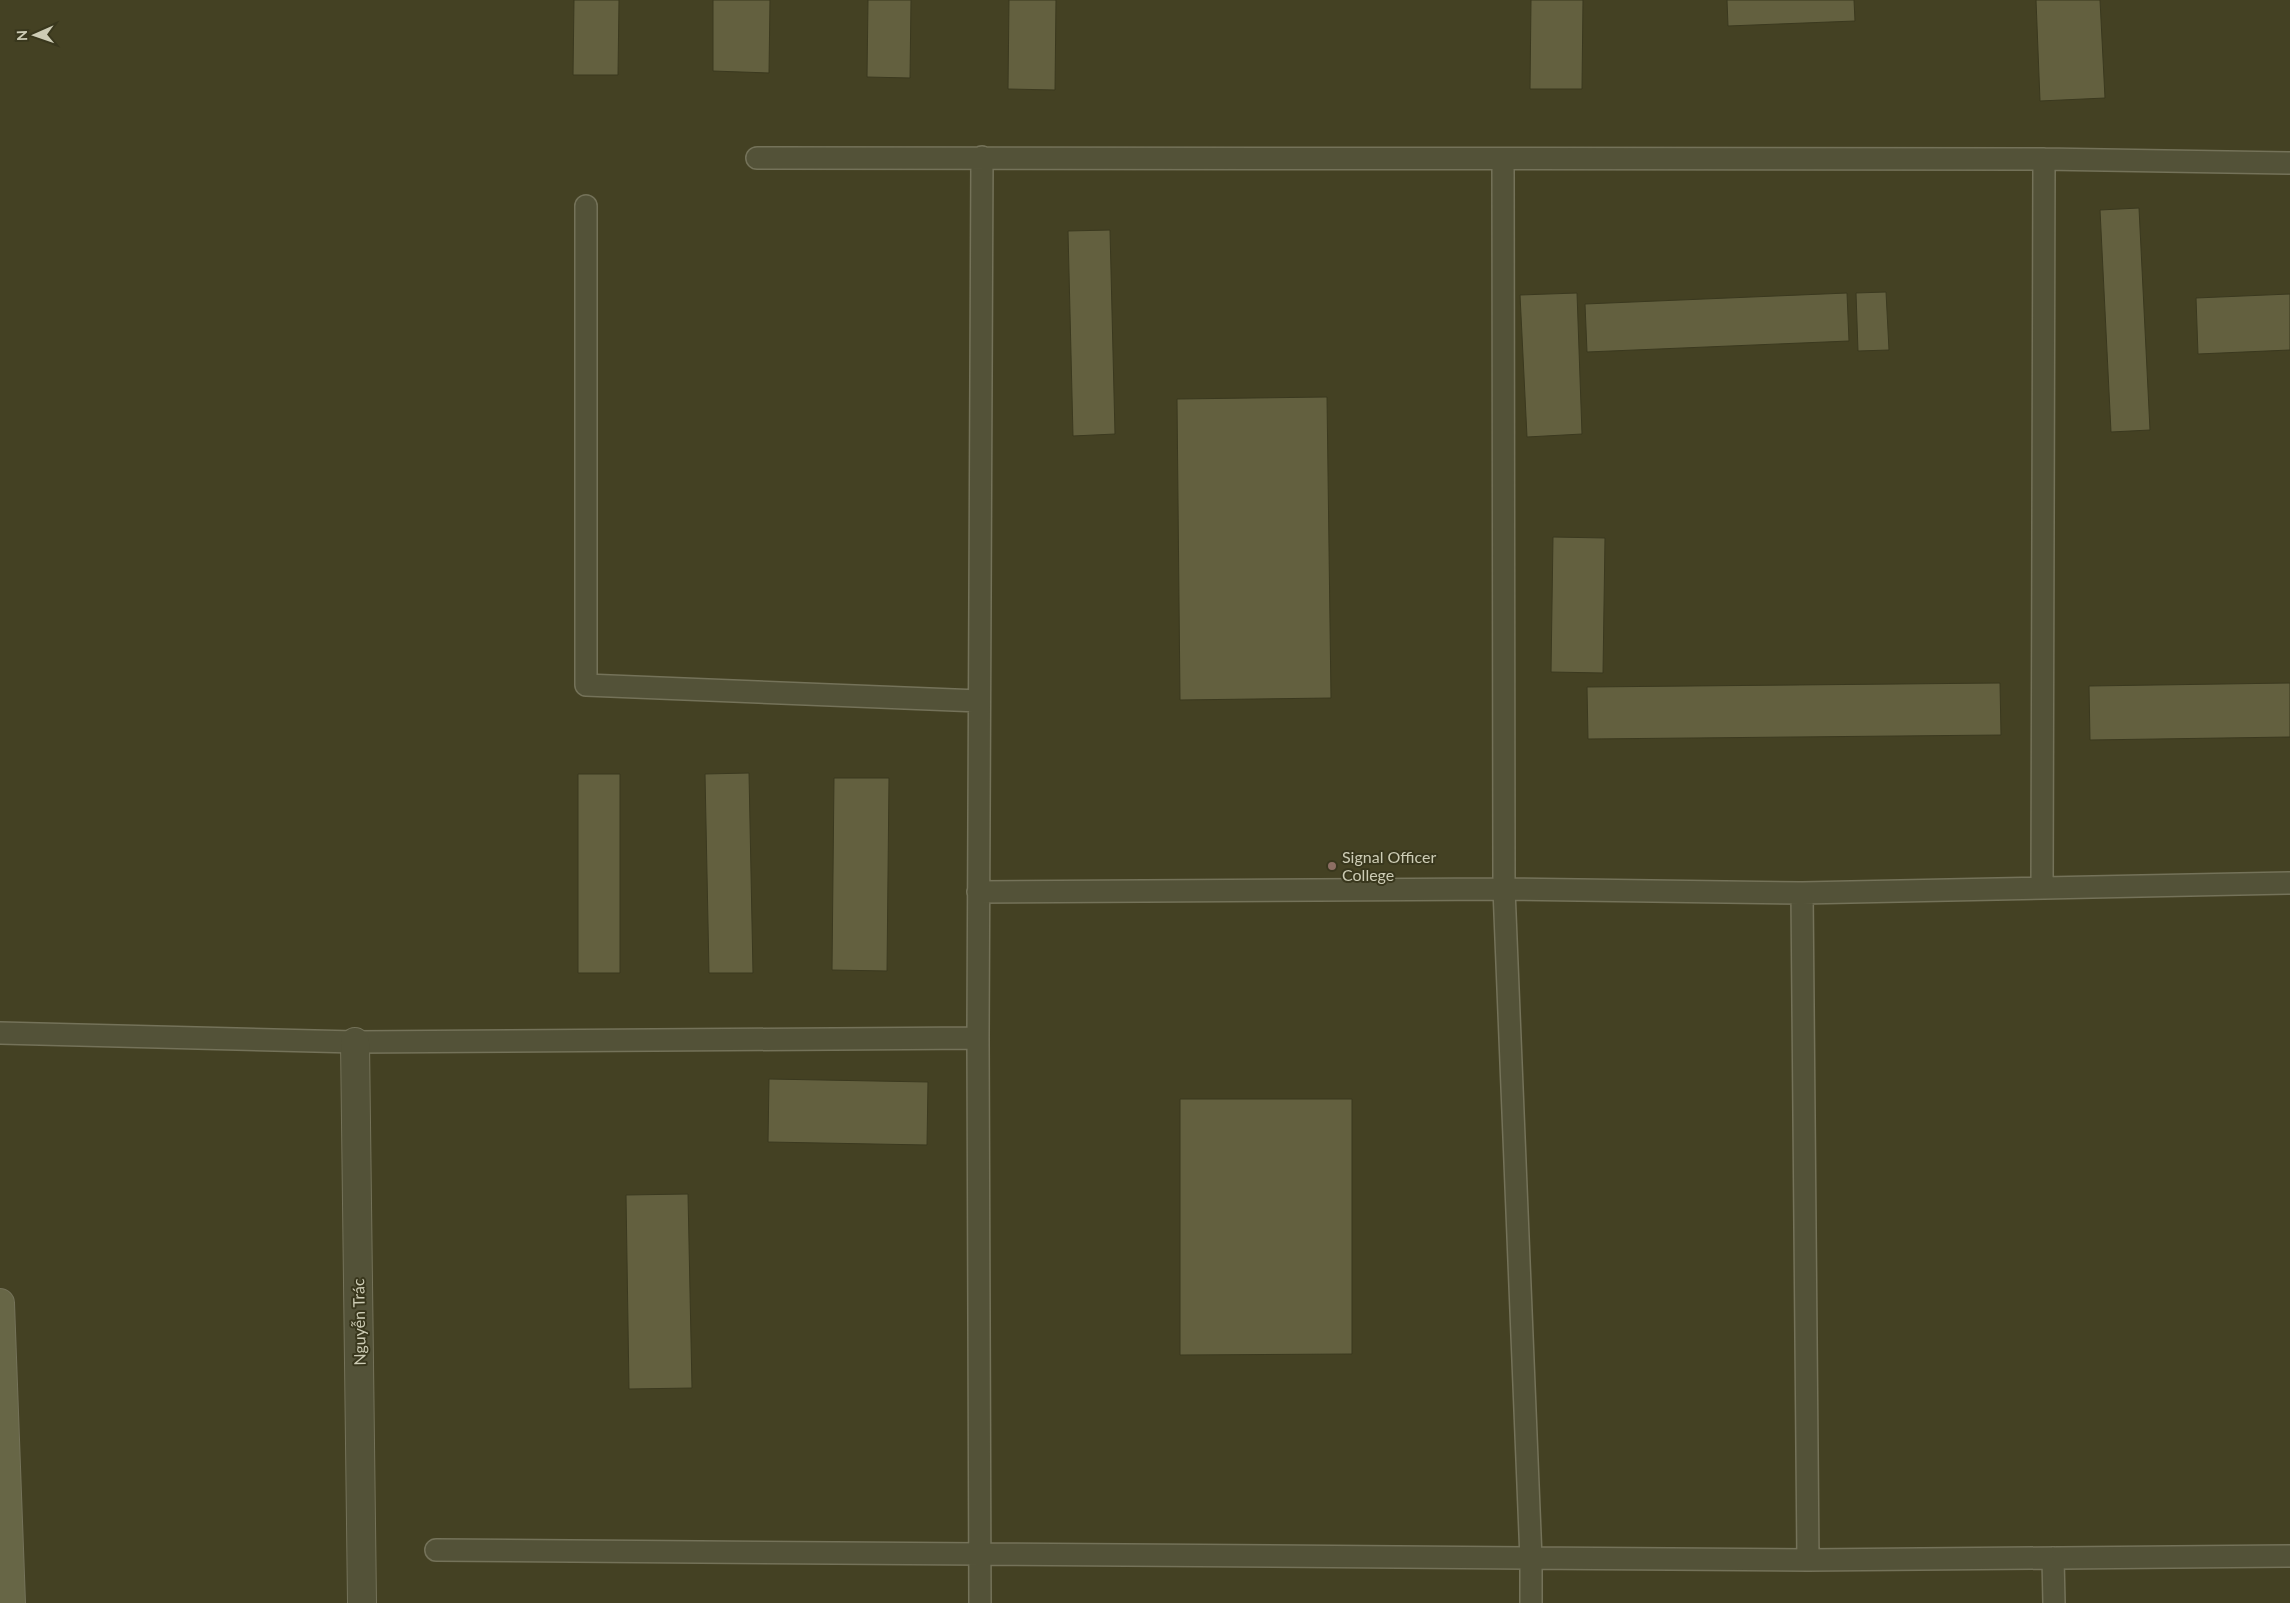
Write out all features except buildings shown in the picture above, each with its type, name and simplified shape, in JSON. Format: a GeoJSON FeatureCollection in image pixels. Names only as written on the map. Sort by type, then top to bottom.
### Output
{"type":"FeatureCollection","features":[{"type":"Feature","properties":{"kind":"street","name":"Nguyễn Trác"},"geometry":{"type":"LineString","coordinates":[[355,1042],[362,1603]]}},
{"type":"Feature","properties":{"kind":"street"},"geometry":{"type":"LineString","coordinates":[[0,1303],[11,1603]]}},
{"type":"Feature","properties":{"kind":"lane"},"geometry":{"type":"LineString","coordinates":[[980,1603],[978,892],[982,157]]}},
{"type":"Feature","properties":{"kind":"lane"},"geometry":{"type":"LineString","coordinates":[[757,158],[2044,159],[2290,163]]}},
{"type":"Feature","properties":{"kind":"lane"},"geometry":{"type":"LineString","coordinates":[[1503,159],[1504,889],[1531,1559],[1531,1603]]}},
{"type":"Feature","properties":{"kind":"lane"},"geometry":{"type":"LineString","coordinates":[[2042,888],[2044,159]]}},
{"type":"Feature","properties":{"kind":"lane"},"geometry":{"type":"LineString","coordinates":[[586,206],[586,684],[979,702]]}},
{"type":"Feature","properties":{"kind":"lane"},"geometry":{"type":"LineString","coordinates":[[978,892],[1504,889],[1802,893],[2290,883]]}},
{"type":"Feature","properties":{"kind":"lane"},"geometry":{"type":"LineString","coordinates":[[1802,893],[1808,1560]]}},
{"type":"Feature","properties":{"kind":"lane"},"geometry":{"type":"LineString","coordinates":[[0,1033],[355,1042],[978,1038]]}},
{"type":"Feature","properties":{"kind":"lane"},"geometry":{"type":"LineString","coordinates":[[436,1550],[1808,1560],[2290,1556]]}},
{"type":"Feature","properties":{"kind":"lane"},"geometry":{"type":"LineString","coordinates":[[2053,1558],[2054,1603]]}},
{"type":"Feature","properties":{"kind":"place","name":"Signal Officer College"},"geometry":{"type":"Point","coordinates":[1332,866]}}]}
